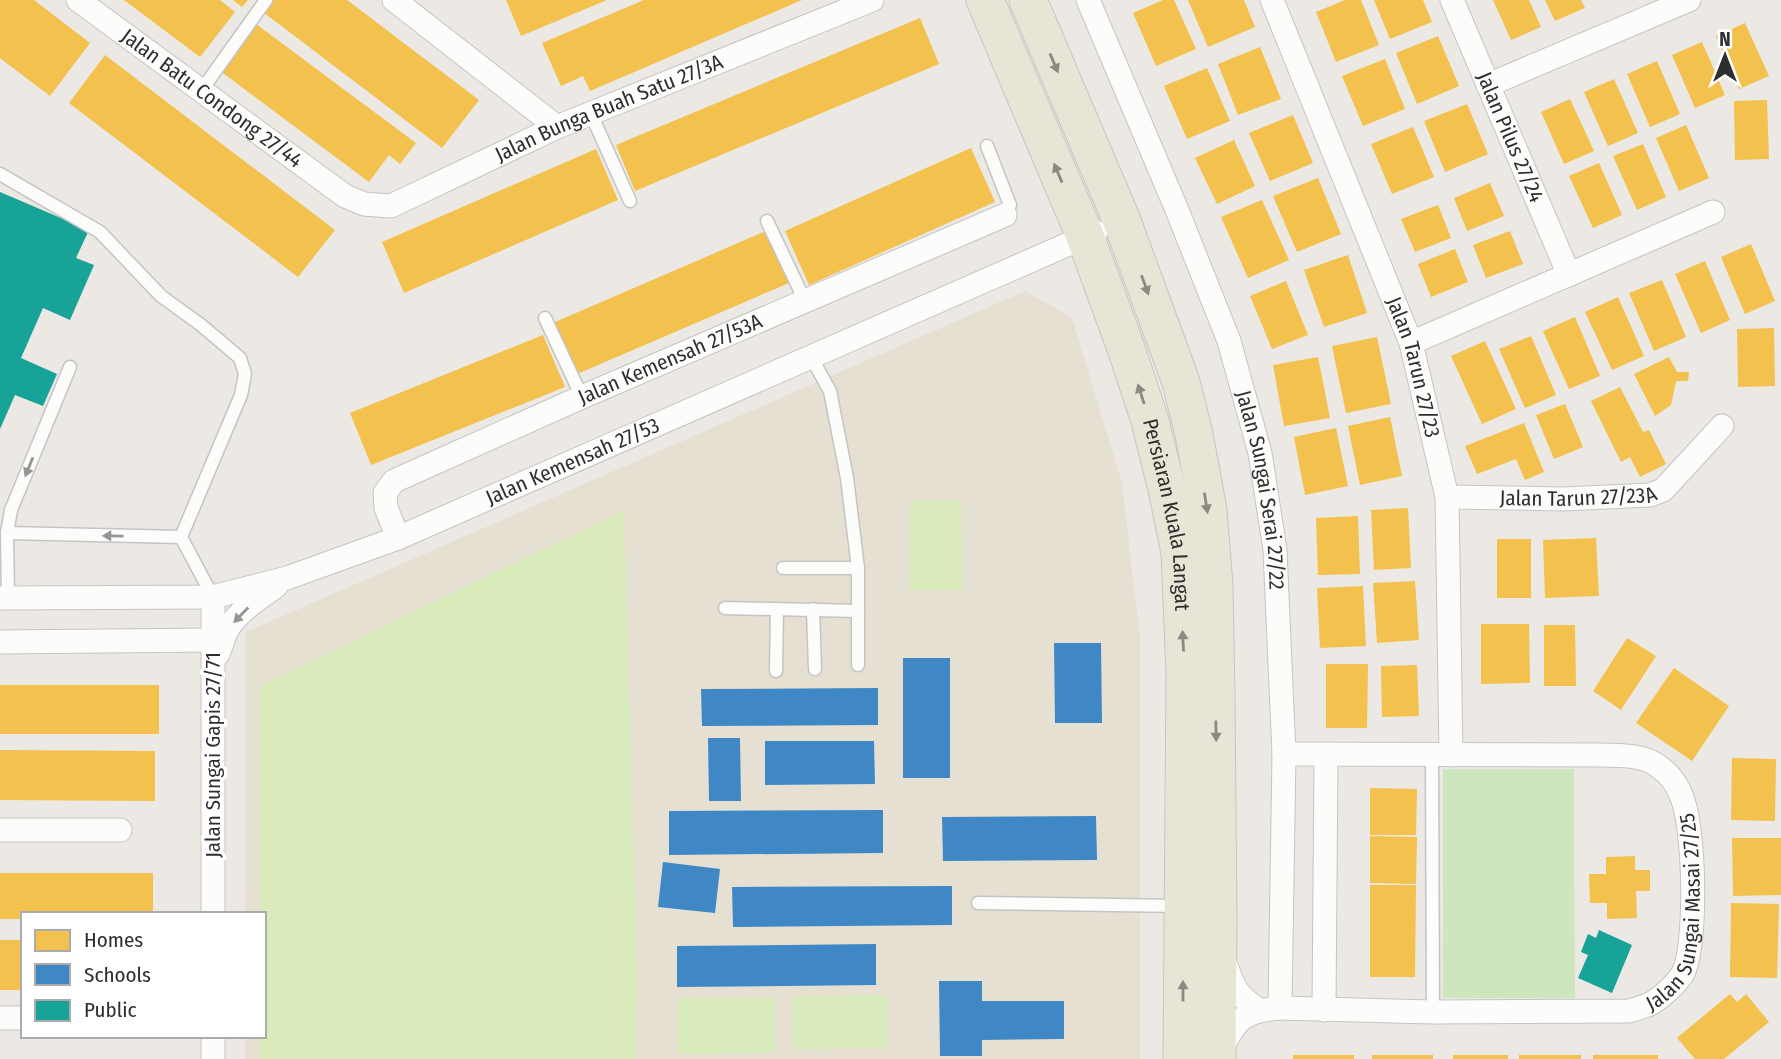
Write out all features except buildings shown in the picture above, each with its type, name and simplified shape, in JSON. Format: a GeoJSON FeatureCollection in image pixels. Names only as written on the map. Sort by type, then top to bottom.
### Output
{"type":"FeatureCollection","features":[{"type":"Feature","properties":{"kind":"main road","name":"Persiaran Kuala Langat"},"geometry":{"type":"LineString","coordinates":[[985,0],[1085,236],[1127,351],[1150,421],[1180,554],[1185,674],[1182,1059]]}},
{"type":"Feature","properties":{"kind":"main road","name":"Persiaran Kuala Langat"},"geometry":{"type":"LineString","coordinates":[[1028,0],[1122,221],[1181,382],[1208,510],[1214,584],[1217,1059]]}},
{"type":"Feature","properties":{"kind":"street","name":"Jalan Batu Condong 27/44"},"geometry":{"type":"LineString","coordinates":[[78,0],[345,196]]}},
{"type":"Feature","properties":{"kind":"street","name":"Jalan Bunga Buah Satu 27/3A"},"geometry":{"type":"LineString","coordinates":[[345,196],[363,204],[391,206],[557,127],[873,0]]}},
{"type":"Feature","properties":{"kind":"street","name":"Jalan Sungai Serai 27/22"},"geometry":{"type":"LineString","coordinates":[[1088,0],[1177,210],[1228,341],[1260,453],[1275,550],[1284,754],[1269,1009]]}},
{"type":"Feature","properties":{"kind":"street","name":"Jalan Tarun 27/23"},"geometry":{"type":"LineString","coordinates":[[1272,0],[1411,343],[1447,497],[1442,755]]}},
{"type":"Feature","properties":{"kind":"street","name":"Jalan Pilus 27/24"},"geometry":{"type":"LineString","coordinates":[[1452,0],[1569,275]]}},
{"type":"Feature","properties":{"kind":"street"},"geometry":{"type":"LineString","coordinates":[[1488,85],[1689,0]]}},
{"type":"Feature","properties":{"kind":"street"},"geometry":{"type":"LineString","coordinates":[[400,1],[557,127]]}},
{"type":"Feature","properties":{"kind":"street"},"geometry":{"type":"LineString","coordinates":[[1411,343],[1713,212]]}},
{"type":"Feature","properties":{"kind":"street","name":"Jalan Kemensah 27/53A"},"geometry":{"type":"LineString","coordinates":[[398,538],[386,508],[385,493],[394,481],[1006,215]]}},
{"type":"Feature","properties":{"kind":"street","name":"Jalan Kemensah 27/53"},"geometry":{"type":"LineString","coordinates":[[4,598],[214,597],[288,578],[398,538],[1122,221]]}},
{"type":"Feature","properties":{"kind":"street","name":"Jalan Tarun 27/23A"},"geometry":{"type":"LineString","coordinates":[[1447,497],[1564,499],[1650,495],[1663,490],[1722,426]]}},
{"type":"Feature","properties":{"kind":"street"},"geometry":{"type":"LineString","coordinates":[[214,667],[227,630],[251,604],[288,578]]}},
{"type":"Feature","properties":{"kind":"street","name":"Jalan Sungai Gapis 27/71"},"geometry":{"type":"LineString","coordinates":[[213,912],[214,597]]}},
{"type":"Feature","properties":{"kind":"street"},"geometry":{"type":"LineString","coordinates":[[0,642],[214,640]]}},
{"type":"Feature","properties":{"kind":"street","name":"Jalan Sungai Masai 27/25"},"geometry":{"type":"LineString","coordinates":[[1269,1009],[1433,1013],[1629,1011],[1651,1004],[1669,990],[1684,972],[1692,923],[1691,836],[1686,808],[1671,778],[1656,764],[1632,756],[1284,754]]}},
{"type":"Feature","properties":{"kind":"street"},"geometry":{"type":"LineString","coordinates":[[1324,1010],[1326,755]]}},
{"type":"Feature","properties":{"kind":"street"},"geometry":{"type":"LineString","coordinates":[[0,830],[120,830]]}},
{"type":"Feature","properties":{"kind":"street"},"geometry":{"type":"LineString","coordinates":[[1217,945],[1236,991],[1269,1009]]}},
{"type":"Feature","properties":{"kind":"street"},"geometry":{"type":"LineString","coordinates":[[1217,1059],[1234,1026],[1241,1019],[1269,1009]]}},
{"type":"Feature","properties":{"kind":"street"},"geometry":{"type":"LineString","coordinates":[[0,1018],[21,1018]]}},
{"type":"Feature","properties":{"kind":"street"},"geometry":{"type":"LineString","coordinates":[[213,1038],[213,1059]]}},
{"type":"Feature","properties":{"kind":"lane"},"geometry":{"type":"LineString","coordinates":[[201,91],[266,0]]}},
{"type":"Feature","properties":{"kind":"lane"},"geometry":{"type":"LineString","coordinates":[[591,114],[630,201]]}},
{"type":"Feature","properties":{"kind":"lane"},"geometry":{"type":"LineString","coordinates":[[987,146],[1010,205],[1006,215]]}},
{"type":"Feature","properties":{"kind":"lane"},"geometry":{"type":"LineString","coordinates":[[0,174],[100,232],[161,296],[240,358],[245,374],[240,395],[181,537]]}},
{"type":"Feature","properties":{"kind":"lane"},"geometry":{"type":"LineString","coordinates":[[767,220],[805,301]]}},
{"type":"Feature","properties":{"kind":"lane"},"geometry":{"type":"LineString","coordinates":[[545,318],[582,397]]}},
{"type":"Feature","properties":{"kind":"lane"},"geometry":{"type":"LineString","coordinates":[[811,357],[830,391],[847,478],[858,568],[858,665]]}},
{"type":"Feature","properties":{"kind":"lane"},"geometry":{"type":"LineString","coordinates":[[4,598],[7,533],[11,510],[70,368]]}},
{"type":"Feature","properties":{"kind":"lane"},"geometry":{"type":"LineString","coordinates":[[7,533],[181,537]]}},
{"type":"Feature","properties":{"kind":"lane"},"geometry":{"type":"LineString","coordinates":[[181,537],[214,597]]}},
{"type":"Feature","properties":{"kind":"lane"},"geometry":{"type":"LineString","coordinates":[[783,568],[858,568]]}},
{"type":"Feature","properties":{"kind":"lane"},"geometry":{"type":"LineString","coordinates":[[725,608],[858,611]]}},
{"type":"Feature","properties":{"kind":"lane"},"geometry":{"type":"LineString","coordinates":[[776,671],[777,609]]}},
{"type":"Feature","properties":{"kind":"lane"},"geometry":{"type":"LineString","coordinates":[[813,609],[815,669]]}},
{"type":"Feature","properties":{"kind":"lane"},"geometry":{"type":"LineString","coordinates":[[1433,1013],[1442,755]]}},
{"type":"Feature","properties":{"kind":"lane"},"geometry":{"type":"LineString","coordinates":[[978,903],[1183,906]]}},
{"type":"Feature","properties":{"kind":"shaded area"},"geometry":{"type":"Polygon","coordinates":[[[1025,291],[1072,318],[1122,483],[1140,638],[1140,1059],[245,1059],[245,1038],[266,1038],[266,912],[245,912],[246,632],[1025,291]]]}},
{"type":"Feature","properties":{"kind":"green space"},"geometry":{"type":"Polygon","coordinates":[[[910,500],[961,500],[962,590],[910,590],[910,500]]]}},
{"type":"Feature","properties":{"kind":"green space"},"geometry":{"type":"Polygon","coordinates":[[[624,510],[637,972],[636,1059],[260,1059],[260,1038],[266,1038],[266,912],[260,912],[261,686],[624,510]]]}},
{"type":"Feature","properties":{"kind":"green space"},"geometry":{"type":"Polygon","coordinates":[[[1443,769],[1574,769],[1575,998],[1443,998],[1443,769]]]}},
{"type":"Feature","properties":{"kind":"green space"},"geometry":{"type":"Polygon","coordinates":[[[888,995],[888,1048],[792,1049],[792,996],[888,995]]]}},
{"type":"Feature","properties":{"kind":"green space"},"geometry":{"type":"Polygon","coordinates":[[[678,998],[774,998],[774,1053],[678,1054],[678,998]]]}}]}
